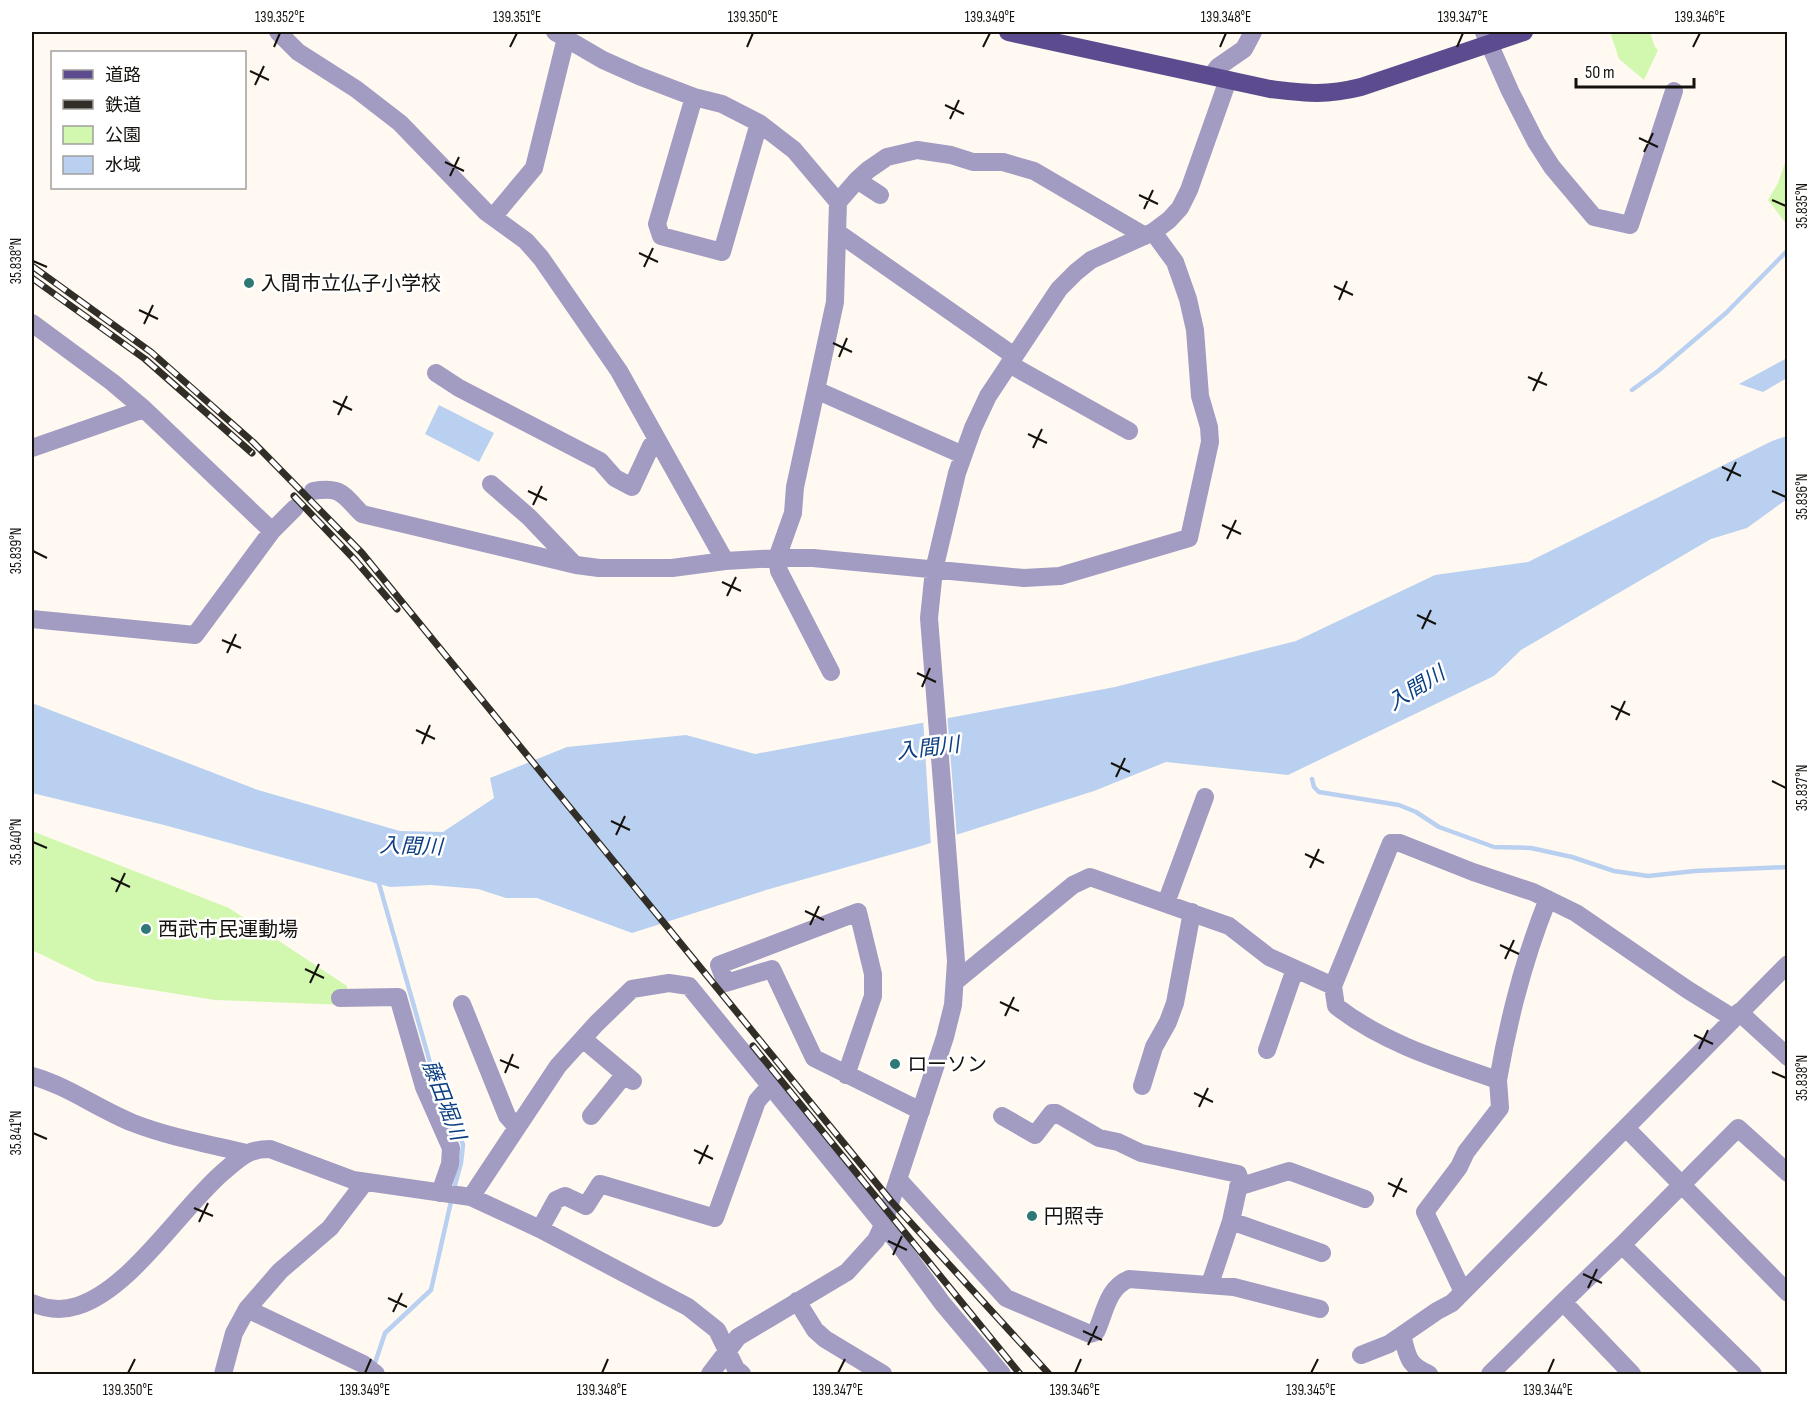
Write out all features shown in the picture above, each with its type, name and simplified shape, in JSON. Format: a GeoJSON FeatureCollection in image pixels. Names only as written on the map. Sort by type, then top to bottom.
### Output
{"type":"FeatureCollection","features":[{"type":"Feature","properties":{"kind":"main road"},"geometry":{"type":"LineString","coordinates":[[1008,32],[1270,89],[1310,94],[1335,93],[1361,87],[1486,37],[1524,32]]}},
{"type":"Feature","properties":{"kind":"street"},"geometry":{"type":"LineString","coordinates":[[278,32],[298,52],[356,90],[400,123],[465,192],[493,217],[526,241],[541,258],[619,371],[725,561]]}},
{"type":"Feature","properties":{"kind":"street"},"geometry":{"type":"LineString","coordinates":[[710,1374],[738,1336],[847,1272],[876,1240],[883,1225],[945,1037],[953,1005],[956,961],[929,618],[934,570],[963,455],[973,428],[988,396],[1059,289],[1091,260],[1149,234],[1169,220],[1180,208],[1189,190],[1220,78],[1218,67],[1245,49],[1252,32]]}},
{"type":"Feature","properties":{"kind":"street"},"geometry":{"type":"LineString","coordinates":[[493,217],[534,168],[560,35],[603,60],[694,97],[722,104],[759,123],[794,150],[838,202]]}},
{"type":"Feature","properties":{"kind":"street"},"geometry":{"type":"LineString","coordinates":[[1486,37],[1536,142],[1552,166],[1594,217],[1630,225],[1674,91]]}},
{"type":"Feature","properties":{"kind":"street"},"geometry":{"type":"LineString","coordinates":[[694,97],[657,224],[660,236],[722,252],[759,123]]}},
{"type":"Feature","properties":{"kind":"street"},"geometry":{"type":"LineString","coordinates":[[313,491],[333,489],[362,514],[576,565],[599,568],[672,568],[725,561],[777,558],[813,558],[1024,578],[1060,576],[1189,538],[1210,442],[1209,427],[1200,396],[1195,330],[1188,299],[1175,262],[1149,234],[1034,171],[1003,162],[973,162],[951,155],[917,150],[887,157],[857,180],[838,202],[835,302],[795,487],[792,513],[777,558],[779,571],[831,672]]}},
{"type":"Feature","properties":{"kind":"street"},"geometry":{"type":"LineString","coordinates":[[857,180],[880,195]]}},
{"type":"Feature","properties":{"kind":"street"},"geometry":{"type":"LineString","coordinates":[[837,232],[1012,360],[1129,431]]}},
{"type":"Feature","properties":{"kind":"street"},"geometry":{"type":"LineString","coordinates":[[32,323],[112,382],[144,409],[272,531]]}},
{"type":"Feature","properties":{"kind":"street"},"geometry":{"type":"LineString","coordinates":[[436,373],[459,388],[600,461],[615,478],[632,486],[651,446],[659,443]]}},
{"type":"Feature","properties":{"kind":"street"},"geometry":{"type":"LineString","coordinates":[[816,390],[963,455]]}},
{"type":"Feature","properties":{"kind":"street"},"geometry":{"type":"LineString","coordinates":[[32,448],[144,409]]}},
{"type":"Feature","properties":{"kind":"street"},"geometry":{"type":"LineString","coordinates":[[491,484],[529,517],[576,565]]}},
{"type":"Feature","properties":{"kind":"street"},"geometry":{"type":"LineString","coordinates":[[32,619],[195,635],[272,531],[295,508]]}},
{"type":"Feature","properties":{"kind":"street"},"geometry":{"type":"LineString","coordinates":[[1166,903],[1205,797]]}},
{"type":"Feature","properties":{"kind":"street"},"geometry":{"type":"LineString","coordinates":[[1498,1080],[1423,1054],[1360,1023],[1336,1006],[1333,986],[1391,843],[1400,843],[1548,899],[1576,913],[1688,990],[1736,1015],[1788,1057]]}},
{"type":"Feature","properties":{"kind":"street"},"geometry":{"type":"LineString","coordinates":[[956,981],[1073,885],[1090,877],[1229,926],[1269,957],[1333,986]]}},
{"type":"Feature","properties":{"kind":"street"},"geometry":{"type":"LineString","coordinates":[[1463,1292],[1425,1212],[1459,1167],[1466,1152],[1500,1108],[1498,1080],[1510,1013],[1531,942],[1548,899]]}},
{"type":"Feature","properties":{"kind":"street"},"geometry":{"type":"LineString","coordinates":[[726,982],[718,965],[858,912],[873,974],[873,996],[846,1075]]}},
{"type":"Feature","properties":{"kind":"street"},"geometry":{"type":"LineString","coordinates":[[1142,1086],[1154,1047],[1168,1022],[1175,1003],[1192,912]]}},
{"type":"Feature","properties":{"kind":"street"},"geometry":{"type":"LineString","coordinates":[[1361,1355],[1389,1344],[1452,1303],[1788,964]]}},
{"type":"Feature","properties":{"kind":"street"},"geometry":{"type":"LineString","coordinates":[[695,994],[726,982],[772,969],[814,1058],[921,1111]]}},
{"type":"Feature","properties":{"kind":"street"},"geometry":{"type":"LineString","coordinates":[[1268,1050],[1295,969]]}},
{"type":"Feature","properties":{"kind":"street"},"geometry":{"type":"LineString","coordinates":[[455,1195],[518,1127],[558,1066],[632,989],[669,983],[689,986],[883,1225],[943,1304],[1002,1374]]}},
{"type":"Feature","properties":{"kind":"street"},"geometry":{"type":"LineString","coordinates":[[340,998],[398,996],[424,1087],[452,1148],[450,1164],[455,1195]]}},
{"type":"Feature","properties":{"kind":"street"},"geometry":{"type":"LineString","coordinates":[[462,1005],[507,1116],[518,1127]]}},
{"type":"Feature","properties":{"kind":"street"},"geometry":{"type":"LineString","coordinates":[[583,1039],[629,1078],[591,1116]]}},
{"type":"Feature","properties":{"kind":"street"},"geometry":{"type":"LineString","coordinates":[[32,1076],[58,1085],[131,1122],[246,1153]]}},
{"type":"Feature","properties":{"kind":"street"},"geometry":{"type":"LineString","coordinates":[[540,1229],[556,1200],[565,1196],[585,1206],[600,1184],[715,1218],[758,1101],[771,1086]]}},
{"type":"Feature","properties":{"kind":"street"},"geometry":{"type":"LineString","coordinates":[[1002,1116],[1035,1134],[1052,1113],[1056,1113],[1099,1138],[1119,1142],[1141,1153],[1238,1174],[1240,1180],[1231,1221],[1210,1284]]}},
{"type":"Feature","properties":{"kind":"street"},"geometry":{"type":"LineString","coordinates":[[1626,1128],[1788,1293]]}},
{"type":"Feature","properties":{"kind":"street"},"geometry":{"type":"LineString","coordinates":[[1490,1374],[1738,1128],[1788,1173]]}},
{"type":"Feature","properties":{"kind":"street"},"geometry":{"type":"LineString","coordinates":[[32,1304],[56,1309],[75,1307],[97,1298],[125,1276],[215,1180],[246,1153],[257,1149],[270,1149],[365,1182],[455,1195],[540,1229],[688,1307],[717,1330],[736,1369],[742,1374]]}},
{"type":"Feature","properties":{"kind":"street"},"geometry":{"type":"LineString","coordinates":[[1238,1187],[1289,1171],[1365,1199]]}},
{"type":"Feature","properties":{"kind":"street"},"geometry":{"type":"LineString","coordinates":[[898,1179],[1006,1298],[1090,1334],[1096,1332],[1108,1298],[1124,1281],[1129,1279],[1234,1287],[1320,1309]]}},
{"type":"Feature","properties":{"kind":"street"},"geometry":{"type":"LineString","coordinates":[[223,1374],[234,1334],[247,1309],[280,1271],[330,1228],[365,1182]]}},
{"type":"Feature","properties":{"kind":"street"},"geometry":{"type":"LineString","coordinates":[[1231,1221],[1322,1252]]}},
{"type":"Feature","properties":{"kind":"street"},"geometry":{"type":"LineString","coordinates":[[1622,1245],[1753,1374]]}},
{"type":"Feature","properties":{"kind":"street"},"geometry":{"type":"LineString","coordinates":[[796,1302],[815,1330],[825,1339],[883,1374]]}},
{"type":"Feature","properties":{"kind":"street"},"geometry":{"type":"LineString","coordinates":[[1563,1302],[1632,1374]]}},
{"type":"Feature","properties":{"kind":"street"},"geometry":{"type":"LineString","coordinates":[[247,1309],[369,1369]]}},
{"type":"Feature","properties":{"kind":"street"},"geometry":{"type":"LineString","coordinates":[[1402,1335],[1410,1362],[1418,1370],[1429,1374]]}},
{"type":"Feature","properties":{"kind":"green space"},"geometry":{"type":"Polygon","coordinates":[[[1610,32],[1650,32],[1658,50],[1644,80],[1619,59],[1610,32]]]}},
{"type":"Feature","properties":{"kind":"green space"},"geometry":{"type":"Polygon","coordinates":[[[1787,157],[1787,225],[1768,200],[1778,183],[1787,157]]]}},
{"type":"Feature","properties":{"kind":"green space","name":"西武市民運動場"},"geometry":{"type":"Polygon","coordinates":[[[32,831],[229,908],[347,986],[346,1005],[215,1000],[96,981],[32,950],[32,831]]]}},
{"type":"Feature","properties":{"kind":"water"},"geometry":{"type":"Polygon","coordinates":[[[1787,358],[1787,378],[1763,392],[1739,384],[1787,358]]]}},
{"type":"Feature","properties":{"kind":"water"},"geometry":{"type":"Polygon","coordinates":[[[439,405],[494,433],[479,462],[425,434],[439,405]]]}},
{"type":"Feature","properties":{"kind":"water","name":"入間川"},"geometry":{"type":"Polygon","coordinates":[[[1787,436],[1787,499],[1747,528],[1711,539],[1521,650],[1494,676],[1288,775],[1166,762],[1094,791],[918,847],[766,890],[632,933],[537,898],[506,898],[478,889],[431,885],[390,887],[164,825],[32,793],[32,703],[258,790],[400,831],[443,832],[494,798],[490,778],[567,747],[686,735],[755,754],[1115,687],[1296,641],[1435,575],[1528,562],[1772,441],[1787,436]]]}},
{"type":"Feature","properties":{"kind":"pier"},"geometry":{"type":"Polygon","coordinates":[[[947,714],[957,838],[931,846],[923,718],[947,714]]]}},
{"type":"Feature","properties":{"kind":"waterway"},"geometry":{"type":"LineString","coordinates":[[1632,390],[1726,313],[1788,250]]}},
{"type":"Feature","properties":{"kind":"waterway"},"geometry":{"type":"LineString","coordinates":[[1312,779],[1314,787],[1319,792],[1399,805],[1416,812],[1439,827],[1494,847],[1531,848],[1572,857],[1614,871],[1648,876],[1695,871],[1788,867]]}},
{"type":"Feature","properties":{"kind":"waterway","name":"藤田堀川"},"geometry":{"type":"LineString","coordinates":[[378,880],[435,1080],[463,1145],[454,1189]]}},
{"type":"Feature","properties":{"kind":"waterway","name":"藤田堀川"},"geometry":{"type":"LineString","coordinates":[[374,1366],[385,1333],[431,1290],[452,1197]]}},
{"type":"Feature","properties":{"kind":"railway"},"geometry":{"type":"LineString","coordinates":[[32,266],[151,352],[253,442],[362,553],[891,1201],[1049,1374]]}},
{"type":"Feature","properties":{"kind":"railway"},"geometry":{"type":"LineString","coordinates":[[32,278],[145,359],[252,453]]}},
{"type":"Feature","properties":{"kind":"railway"},"geometry":{"type":"LineString","coordinates":[[294,496],[355,560],[397,609]]}},
{"type":"Feature","properties":{"kind":"railway"},"geometry":{"type":"LineString","coordinates":[[753,1046],[1020,1374]]}},
{"type":"Feature","properties":{"kind":"place","name":"入間市立仏子小学校"},"geometry":{"type":"Point","coordinates":[249,283]}},
{"type":"Feature","properties":{"kind":"place","name":"西武市民運動場"},"geometry":{"type":"Point","coordinates":[146,929]}},
{"type":"Feature","properties":{"kind":"place","name":"ローソン"},"geometry":{"type":"Point","coordinates":[895,1064]}},
{"type":"Feature","properties":{"kind":"place","name":"円照寺"},"geometry":{"type":"Point","coordinates":[1032,1216]}}]}
